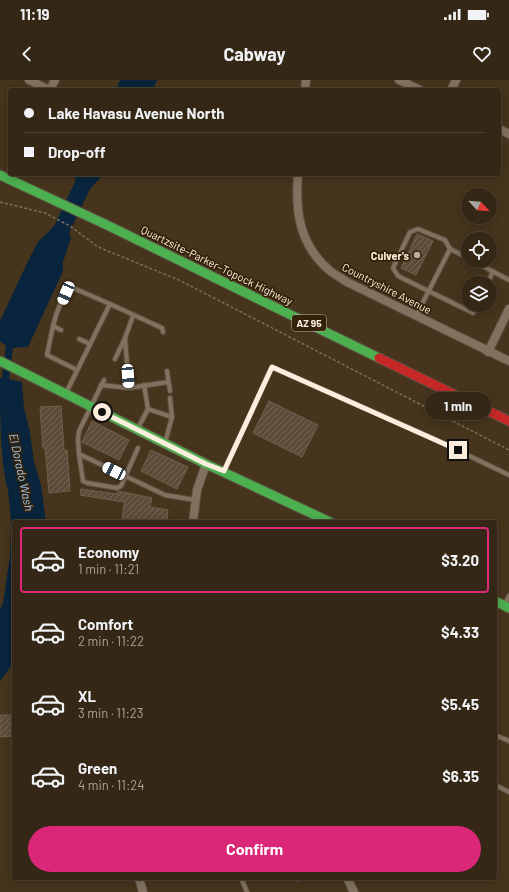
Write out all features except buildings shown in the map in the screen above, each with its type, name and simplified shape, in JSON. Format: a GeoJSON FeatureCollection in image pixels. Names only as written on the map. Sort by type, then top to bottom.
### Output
{"type":"FeatureCollection","features":[{"type":"Feature","properties":{"kind":"main road","name":"Quartzsite–Parker–Topock Highway"},"geometry":{"type":"LineString","coordinates":[[0,175],[509,420]]}},
{"type":"Feature","properties":{"kind":"main road"},"geometry":{"type":"LineString","coordinates":[[0,361],[206,464],[224,471],[326,520]]}},
{"type":"Feature","properties":{"kind":"main road"},"geometry":{"type":"LineString","coordinates":[[497,602],[507,607]]}},
{"type":"Feature","properties":{"kind":"street"},"geometry":{"type":"LineString","coordinates":[[30,80],[46,88]]}},
{"type":"Feature","properties":{"kind":"street"},"geometry":{"type":"LineString","coordinates":[[399,80],[416,88]]}},
{"type":"Feature","properties":{"kind":"street","name":"Countryshire Avenue"},"geometry":{"type":"LineString","coordinates":[[298,176],[297,207],[299,222],[304,236],[315,255],[329,270],[347,282],[509,361]]}},
{"type":"Feature","properties":{"kind":"street"},"geometry":{"type":"LineString","coordinates":[[488,352],[509,309]]}},
{"type":"Feature","properties":{"kind":"street"},"geometry":{"type":"LineString","coordinates":[[193,520],[197,490],[206,464]]}},
{"type":"Feature","properties":{"kind":"street"},"geometry":{"type":"LineString","coordinates":[[140,880],[143,892]]}},
{"type":"Feature","properties":{"kind":"street"},"geometry":{"type":"LineString","coordinates":[[348,880],[354,892]]}},
{"type":"Feature","properties":{"kind":"lane"},"geometry":{"type":"LineString","coordinates":[[461,254],[450,249],[445,240],[418,229],[410,232],[393,268],[398,276],[461,307]]}},
{"type":"Feature","properties":{"kind":"lane"},"geometry":{"type":"LineString","coordinates":[[416,316],[450,249]]}},
{"type":"Feature","properties":{"kind":"lane"},"geometry":{"type":"LineString","coordinates":[[487,268],[509,280]]}},
{"type":"Feature","properties":{"kind":"lane"},"geometry":{"type":"LineString","coordinates":[[491,276],[493,271]]}},
{"type":"Feature","properties":{"kind":"lane"},"geometry":{"type":"LineString","coordinates":[[77,370],[47,355],[53,326],[66,293],[71,287],[162,328],[163,332]]}},
{"type":"Feature","properties":{"kind":"lane"},"geometry":{"type":"LineString","coordinates":[[66,393],[110,304]]}},
{"type":"Feature","properties":{"kind":"lane"},"geometry":{"type":"LineString","coordinates":[[115,359],[134,316]]}},
{"type":"Feature","properties":{"kind":"lane"},"geometry":{"type":"LineString","coordinates":[[53,326],[61,330]]}},
{"type":"Feature","properties":{"kind":"lane"},"geometry":{"type":"LineString","coordinates":[[125,338],[129,388]]}},
{"type":"Feature","properties":{"kind":"lane"},"geometry":{"type":"LineString","coordinates":[[79,339],[90,344]]}},
{"type":"Feature","properties":{"kind":"lane"},"geometry":{"type":"LineString","coordinates":[[224,471],[272,367],[432,438],[509,475]]}},
{"type":"Feature","properties":{"kind":"lane"},"geometry":{"type":"LineString","coordinates":[[167,371],[170,391]]}},
{"type":"Feature","properties":{"kind":"lane"},"geometry":{"type":"LineString","coordinates":[[104,380],[79,431],[79,454],[83,481],[86,483],[117,488],[121,486],[138,448]]}},
{"type":"Feature","properties":{"kind":"lane"},"geometry":{"type":"LineString","coordinates":[[101,385],[129,388],[168,382]]}},
{"type":"Feature","properties":{"kind":"lane"},"geometry":{"type":"LineString","coordinates":[[138,429],[148,409],[144,385]]}},
{"type":"Feature","properties":{"kind":"lane"},"geometry":{"type":"LineString","coordinates":[[165,443],[172,417],[170,398]]}},
{"type":"Feature","properties":{"kind":"lane"},"geometry":{"type":"LineString","coordinates":[[148,409],[172,417]]}},
{"type":"Feature","properties":{"kind":"lane"},"geometry":{"type":"LineString","coordinates":[[79,454],[165,495],[196,500]]}},
{"type":"Feature","properties":{"kind":"lane"},"geometry":{"type":"LineString","coordinates":[[507,607],[509,596]]}},
{"type":"Feature","properties":{"kind":"lane"},"geometry":{"type":"LineString","coordinates":[[497,736],[509,741]]}},
{"type":"Feature","properties":{"kind":"lane"},"geometry":{"type":"LineString","coordinates":[[497,786],[509,792]]}},
{"type":"Feature","properties":{"kind":"lane"},"geometry":{"type":"LineString","coordinates":[[242,880],[247,892]]}},
{"type":"Feature","properties":{"kind":"path"},"geometry":{"type":"LineString","coordinates":[[0,202],[45,213],[70,226],[98,247],[179,280],[509,450]]}},
{"type":"Feature","properties":{"kind":"water"},"geometry":{"type":"Polygon","coordinates":[[[120,80],[157,80],[154,88],[117,88],[120,80]]]}},
{"type":"Feature","properties":{"kind":"water","name":"El Dorado Wash"},"geometry":{"type":"Polygon","coordinates":[[[76,176],[102,176],[90,189],[69,233],[71,238],[63,262],[63,271],[28,347],[13,348],[9,379],[22,382],[24,408],[30,432],[34,462],[41,485],[46,520],[12,520],[12,665],[0,681],[0,609],[3,603],[10,556],[11,520],[8,490],[3,466],[1,436],[0,378],[2,378],[6,346],[0,341],[0,321],[38,242],[54,226],[75,182],[76,176]]]}},
{"type":"Feature","properties":{"kind":"traffic: fast"},"geometry":{"type":"LineString","coordinates":[[0,175],[109,226],[379,358]]}},
{"type":"Feature","properties":{"kind":"traffic: fast"},"geometry":{"type":"LineString","coordinates":[[0,361],[206,464],[326,520]]}},
{"type":"Feature","properties":{"kind":"traffic: fast"},"geometry":{"type":"LineString","coordinates":[[497,602],[509,608]]}},
{"type":"Feature","properties":{"kind":"traffic: jam"},"geometry":{"type":"LineString","coordinates":[[379,358],[509,421]]}},
{"type":"Feature","properties":{"kind":"place","name":"Culver's"},"geometry":{"type":"Point","coordinates":[417,255]}},
{"type":"Feature","properties":{"kind":"route"},"geometry":{"type":"LineString","coordinates":[[102,412],[206,464],[224,471],[272,367],[458,450]]}}]}
